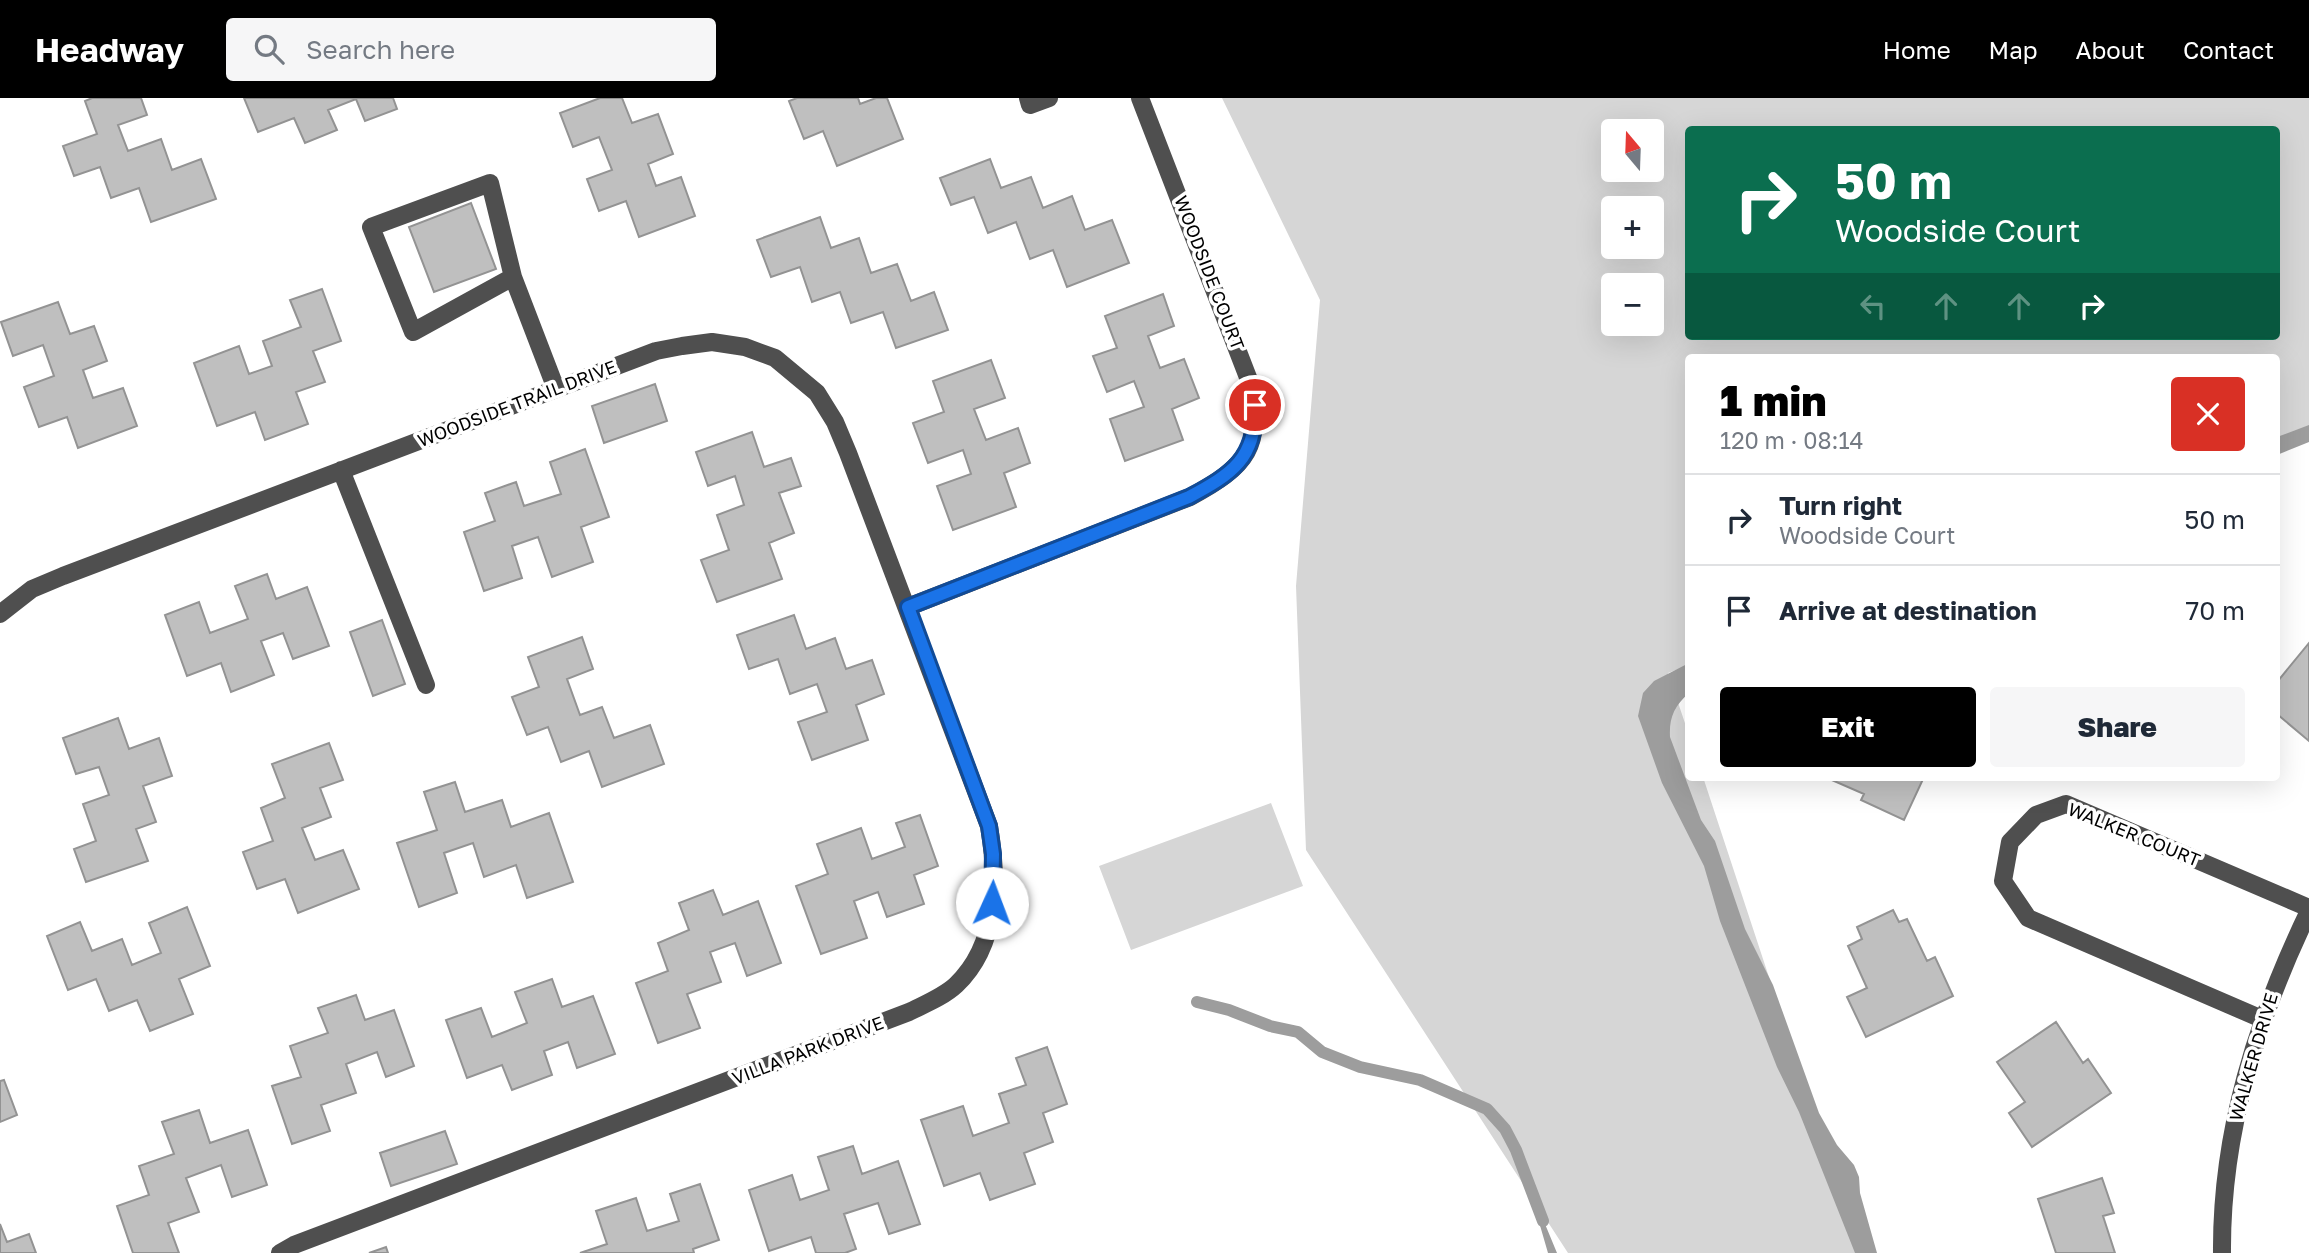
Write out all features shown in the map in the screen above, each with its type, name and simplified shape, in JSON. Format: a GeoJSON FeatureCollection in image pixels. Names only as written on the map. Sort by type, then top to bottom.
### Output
{"type":"FeatureCollection","features":[{"type":"Feature","properties":{"kind":"street"},"geometry":{"type":"LineString","coordinates":[[1028,98],[1030,105],[1049,98]]}},
{"type":"Feature","properties":{"kind":"street","name":"WOODSIDE COURT"},"geometry":{"type":"LineString","coordinates":[[908,607],[1189,497],[1220,481],[1240,463],[1251,445],[1256,426],[1255,405],[1249,380],[1140,98]]}},
{"type":"Feature","properties":{"kind":"street"},"geometry":{"type":"LineString","coordinates":[[513,277],[413,332],[372,227],[490,183],[513,277],[556,388]]}},
{"type":"Feature","properties":{"kind":"street","name":"WOODSIDE TRAIL DRIVE"},"geometry":{"type":"LineString","coordinates":[[2,607],[32,589],[63,576],[556,388],[656,351],[712,342],[745,347],[775,358],[817,393],[835,422],[908,607]]}},
{"type":"Feature","properties":{"kind":"street"},"geometry":{"type":"LineString","coordinates":[[341,470],[426,685]]}},
{"type":"Feature","properties":{"kind":"street","name":"VILLA PARK DRIVE"},"geometry":{"type":"LineString","coordinates":[[280,1253],[307,1240],[909,1012],[955,985],[986,941],[994,888],[993,854],[989,826],[908,607]]}},
{"type":"Feature","properties":{"kind":"street","name":"WALKER COURT"},"geometry":{"type":"LineString","coordinates":[[2262,1019],[2028,918],[2003,881],[2010,842],[2036,815],[2066,804],[2309,909]]}},
{"type":"Feature","properties":{"kind":"street","name":"WALKER DRIVE"},"geometry":{"type":"LineString","coordinates":[[2222,1253],[2227,1166],[2244,1080],[2262,1019],[2309,909]]}},
{"type":"Feature","properties":{"kind":"shaded area"},"geometry":{"type":"Polygon","coordinates":[[[1222,98],[2309,98],[2309,429],[2280,440],[2280,354],[1685,354],[1685,667],[1668,673],[1685,723],[1685,781],[1704,781],[1860,1253],[1568,1253],[1306,850],[1296,586],[1320,300],[1222,98]]]}},
{"type":"Feature","properties":{"kind":"shaded area"},"geometry":{"type":"Polygon","coordinates":[[[2309,425],[2309,442],[2280,454],[2280,436],[2309,425]]]}},
{"type":"Feature","properties":{"kind":"shaded area"},"geometry":{"type":"Polygon","coordinates":[[[1685,665],[1685,697],[1674,713],[1670,724],[1670,737],[1701,820],[1715,841],[1745,929],[1773,985],[1819,1113],[1837,1145],[1854,1165],[1859,1177],[1860,1193],[1877,1253],[1855,1253],[1799,1112],[1777,1067],[1720,921],[1704,866],[1662,783],[1638,716],[1643,693],[1654,681],[1685,665]]]}},
{"type":"Feature","properties":{"kind":"shaded area"},"geometry":{"type":"Polygon","coordinates":[[[1271,803],[1303,886],[1131,950],[1099,866],[1271,803]]]}},
{"type":"Feature","properties":{"kind":"shaded area"},"geometry":{"type":"Polygon","coordinates":[[[1541,1220],[1557,1253],[1548,1253],[1539,1222],[1541,1220]]]}},
{"type":"Feature","properties":{"kind":"building"},"geometry":{"type":"Polygon","coordinates":[[[92,98],[141,98],[147,115],[118,125],[128,151],[161,139],[172,170],[201,159],[216,199],[151,222],[139,188],[111,198],[100,167],[74,176],[63,146],[97,134],[85,101],[92,98]]]}},
{"type":"Feature","properties":{"kind":"building"},"geometry":{"type":"Polygon","coordinates":[[[244,98],[393,98],[397,109],[365,121],[356,99],[328,110],[337,130],[305,143],[294,118],[258,132],[244,98]]]}},
{"type":"Feature","properties":{"kind":"building"},"geometry":{"type":"Polygon","coordinates":[[[600,98],[622,98],[632,123],[658,114],[673,154],[648,164],[656,186],[681,177],[695,216],[639,237],[626,201],[599,211],[587,179],[612,170],[599,137],[573,147],[560,113],[600,98]]]}},
{"type":"Feature","properties":{"kind":"building"},"geometry":{"type":"Polygon","coordinates":[[[797,98],[858,98],[860,104],[876,98],[887,98],[903,139],[837,166],[823,131],[804,139],[789,101],[797,98]]]}},
{"type":"Feature","properties":{"kind":"building"},"geometry":{"type":"Polygon","coordinates":[[[990,159],[1001,188],[1031,177],[1043,208],[1072,196],[1085,230],[1112,220],[1129,263],[1067,287],[1053,250],[1030,259],[1016,222],[988,233],[974,197],[951,205],[940,178],[990,159]]]}},
{"type":"Feature","properties":{"kind":"building"},"geometry":{"type":"Polygon","coordinates":[[[471,203],[496,269],[434,292],[409,227],[471,203]]]}},
{"type":"Feature","properties":{"kind":"building"},"geometry":{"type":"Polygon","coordinates":[[[820,217],[831,248],[859,238],[871,273],[897,264],[911,301],[934,292],[948,330],[896,348],[883,312],[851,323],[840,292],[812,302],[800,267],[771,277],[757,240],[820,217]]]}},
{"type":"Feature","properties":{"kind":"building"},"geometry":{"type":"Polygon","coordinates":[[[322,289],[341,341],[313,351],[325,382],[296,392],[308,424],[265,440],[255,412],[217,426],[194,363],[239,346],[249,374],[272,366],[263,341],[301,327],[290,300],[322,289]]]}},
{"type":"Feature","properties":{"kind":"building"},"geometry":{"type":"Polygon","coordinates":[[[1163,294],[1174,326],[1148,336],[1160,368],[1184,359],[1199,398],[1172,409],[1183,440],[1125,461],[1110,419],[1144,407],[1134,381],[1107,392],[1093,356],[1117,348],[1105,316],[1163,294]]]}},
{"type":"Feature","properties":{"kind":"building"},"geometry":{"type":"Polygon","coordinates":[[[58,302],[70,334],[94,326],[107,361],[83,370],[93,398],[123,388],[137,426],[78,448],[67,417],[39,427],[24,387],[54,376],[43,345],[13,356],[1,322],[58,302]]]}},
{"type":"Feature","properties":{"kind":"building"},"geometry":{"type":"Polygon","coordinates":[[[991,360],[1005,398],[974,409],[986,440],[1018,428],[1030,463],[1004,473],[1016,507],[953,530],[937,486],[971,474],[963,450],[928,463],[913,423],[944,412],[933,381],[991,360]]]}},
{"type":"Feature","properties":{"kind":"building"},"geometry":{"type":"Polygon","coordinates":[[[655,384],[667,421],[604,443],[592,406],[655,384]]]}},
{"type":"Feature","properties":{"kind":"building"},"geometry":{"type":"Polygon","coordinates":[[[752,432],[764,467],[791,458],[801,486],[779,493],[794,533],[769,543],[782,579],[717,602],[701,560],[729,550],[717,515],[744,505],[735,476],[708,486],[696,452],[752,432]]]}},
{"type":"Feature","properties":{"kind":"building"},"geometry":{"type":"Polygon","coordinates":[[[585,449],[609,517],[581,527],[593,562],[552,577],[538,537],[512,546],[522,578],[484,591],[464,532],[495,521],[485,493],[516,482],[524,506],[561,494],[550,462],[585,449]]]}},
{"type":"Feature","properties":{"kind":"building"},"geometry":{"type":"Polygon","coordinates":[[[267,574],[276,599],[307,587],[329,646],[293,659],[283,633],[261,641],[274,675],[231,692],[221,663],[187,676],[165,615],[199,602],[210,633],[248,619],[235,586],[267,574]]]}},
{"type":"Feature","properties":{"kind":"building"},"geometry":{"type":"Polygon","coordinates":[[[794,615],[806,649],[835,638],[846,669],[872,660],[884,694],[856,705],[868,740],[812,760],[798,722],[827,712],[817,684],[790,694],[778,659],[749,669],[737,635],[794,615]]]}},
{"type":"Feature","properties":{"kind":"building"},"geometry":{"type":"Polygon","coordinates":[[[382,620],[405,684],[373,696],[350,632],[382,620]]]}},
{"type":"Feature","properties":{"kind":"building"},"geometry":{"type":"Polygon","coordinates":[[[582,637],[593,669],[567,679],[580,715],[602,707],[614,738],[650,725],[664,764],[602,787],[589,751],[561,762],[548,727],[527,735],[512,697],[539,687],[528,657],[582,637]]]}},
{"type":"Feature","properties":{"kind":"building"},"geometry":{"type":"Polygon","coordinates":[[[2309,643],[2309,741],[2280,717],[2280,678],[2309,643]]]}},
{"type":"Feature","properties":{"kind":"building"},"geometry":{"type":"Polygon","coordinates":[[[118,718],[129,749],[159,738],[172,776],[143,786],[156,822],[136,829],[148,861],[86,882],[74,849],[96,841],[83,804],[109,795],[99,767],[76,774],[63,738],[118,718]]]}},
{"type":"Feature","properties":{"kind":"building"},"geometry":{"type":"Polygon","coordinates":[[[329,743],[343,780],[320,788],[331,817],[302,828],[315,860],[343,850],[359,889],[298,913],[285,879],[257,889],[243,852],[273,841],[261,808],[285,798],[272,764],[329,743]]]}},
{"type":"Feature","properties":{"kind":"building"},"geometry":{"type":"Polygon","coordinates":[[[1834,781],[1922,781],[1904,820],[1861,800],[1864,794],[1834,781]]]}},
{"type":"Feature","properties":{"kind":"building"},"geometry":{"type":"Polygon","coordinates":[[[455,782],[465,812],[502,800],[511,827],[549,813],[573,882],[527,898],[516,865],[484,877],[473,843],[444,853],[457,893],[419,907],[397,843],[437,830],[424,792],[455,782]]]}},
{"type":"Feature","properties":{"kind":"building"},"geometry":{"type":"Polygon","coordinates":[[[920,815],[938,866],[914,875],[924,904],[887,917],[878,892],[854,901],[867,938],[821,954],[796,886],[828,874],[817,844],[861,828],[872,859],[905,847],[896,823],[920,815]]]}},
{"type":"Feature","properties":{"kind":"building"},"geometry":{"type":"Polygon","coordinates":[[[713,890],[723,915],[758,901],[781,963],[747,976],[735,943],[710,952],[721,982],[687,994],[700,1028],[658,1043],[636,983],[668,971],[658,943],[689,930],[679,903],[713,890]]]}},
{"type":"Feature","properties":{"kind":"building"},"geometry":{"type":"Polygon","coordinates":[[[187,907],[210,966],[179,979],[193,1014],[150,1031],[137,1000],[109,1011],[96,979],[68,990],[47,936],[80,922],[92,951],[122,939],[132,965],[161,953],[149,923],[187,907]]]}},
{"type":"Feature","properties":{"kind":"building"},"geometry":{"type":"Polygon","coordinates":[[[1893,910],[1899,922],[1907,919],[1927,961],[1935,957],[1953,996],[1866,1037],[1847,997],[1867,988],[1848,946],[1862,939],[1857,927],[1893,910]]]}},
{"type":"Feature","properties":{"kind":"building"},"geometry":{"type":"Polygon","coordinates":[[[552,979],[562,1007],[593,996],[615,1054],[577,1068],[568,1042],[544,1051],[552,1075],[512,1090],[502,1065],[467,1078],[446,1020],[481,1008],[492,1037],[527,1023],[515,992],[552,979]]]}},
{"type":"Feature","properties":{"kind":"building"},"geometry":{"type":"Polygon","coordinates":[[[356,995],[365,1020],[394,1010],[414,1066],[386,1077],[377,1052],[346,1064],[356,1093],[321,1105],[330,1131],[292,1144],[272,1086],[301,1077],[290,1046],[328,1033],[318,1008],[356,995]]]}},
{"type":"Feature","properties":{"kind":"building"},"geometry":{"type":"Polygon","coordinates":[[[2056,1022],[2083,1063],[2088,1059],[2111,1093],[2032,1147],[2009,1113],[2025,1102],[1997,1062],[2056,1022]]]}},
{"type":"Feature","properties":{"kind":"building"},"geometry":{"type":"Polygon","coordinates":[[[1047,1047],[1067,1104],[1043,1113],[1053,1142],[1024,1153],[1035,1184],[990,1200],[980,1173],[944,1186],[921,1120],[963,1106],[973,1136],[1009,1123],[999,1094],[1026,1085],[1016,1058],[1047,1047]]]}},
{"type":"Feature","properties":{"kind":"building"},"geometry":{"type":"Polygon","coordinates":[[[4,1080],[17,1115],[0,1122],[0,1081],[4,1080]]]}},
{"type":"Feature","properties":{"kind":"building"},"geometry":{"type":"Polygon","coordinates":[[[199,1110],[210,1143],[248,1130],[267,1185],[232,1197],[221,1165],[186,1178],[199,1212],[168,1223],[179,1253],[133,1253],[117,1206],[149,1195],[139,1166],[174,1154],[162,1122],[199,1110]]]}},
{"type":"Feature","properties":{"kind":"building"},"geometry":{"type":"Polygon","coordinates":[[[445,1131],[457,1164],[391,1186],[380,1153],[445,1131]]]}},
{"type":"Feature","properties":{"kind":"building"},"geometry":{"type":"Polygon","coordinates":[[[853,1146],[862,1174],[898,1161],[920,1224],[889,1234],[878,1203],[844,1214],[856,1249],[845,1253],[816,1253],[811,1237],[769,1251],[749,1190],[792,1175],[800,1200],[829,1190],[818,1157],[853,1146]]]}},
{"type":"Feature","properties":{"kind":"building"},"geometry":{"type":"Polygon","coordinates":[[[2102,1178],[2114,1213],[2103,1216],[2115,1253],[2056,1253],[2038,1199],[2102,1178]]]}},
{"type":"Feature","properties":{"kind":"building"},"geometry":{"type":"Polygon","coordinates":[[[700,1184],[719,1240],[693,1249],[694,1253],[580,1253],[607,1244],[596,1211],[636,1198],[647,1231],[679,1221],[670,1194],[700,1184]]]}},
{"type":"Feature","properties":{"kind":"building"},"geometry":{"type":"Polygon","coordinates":[[[0,1224],[7,1242],[29,1234],[36,1253],[0,1253],[0,1224]]]}},
{"type":"Feature","properties":{"kind":"building"},"geometry":{"type":"Polygon","coordinates":[[[386,1247],[388,1253],[369,1253],[386,1247]]]}},
{"type":"Feature","properties":{"kind":"waterway"},"geometry":{"type":"LineString","coordinates":[[1197,1002],[1229,1010],[1270,1026],[1298,1032],[1322,1052],[1360,1067],[1420,1080],[1487,1109],[1505,1129],[1516,1150],[1543,1221]]}},
{"type":"Feature","properties":{"kind":"route"},"geometry":{"type":"LineString","coordinates":[[992,903],[993,854],[989,826],[908,607],[1189,497],[1220,481],[1240,463],[1251,445],[1256,426],[1255,405]]}}]}
